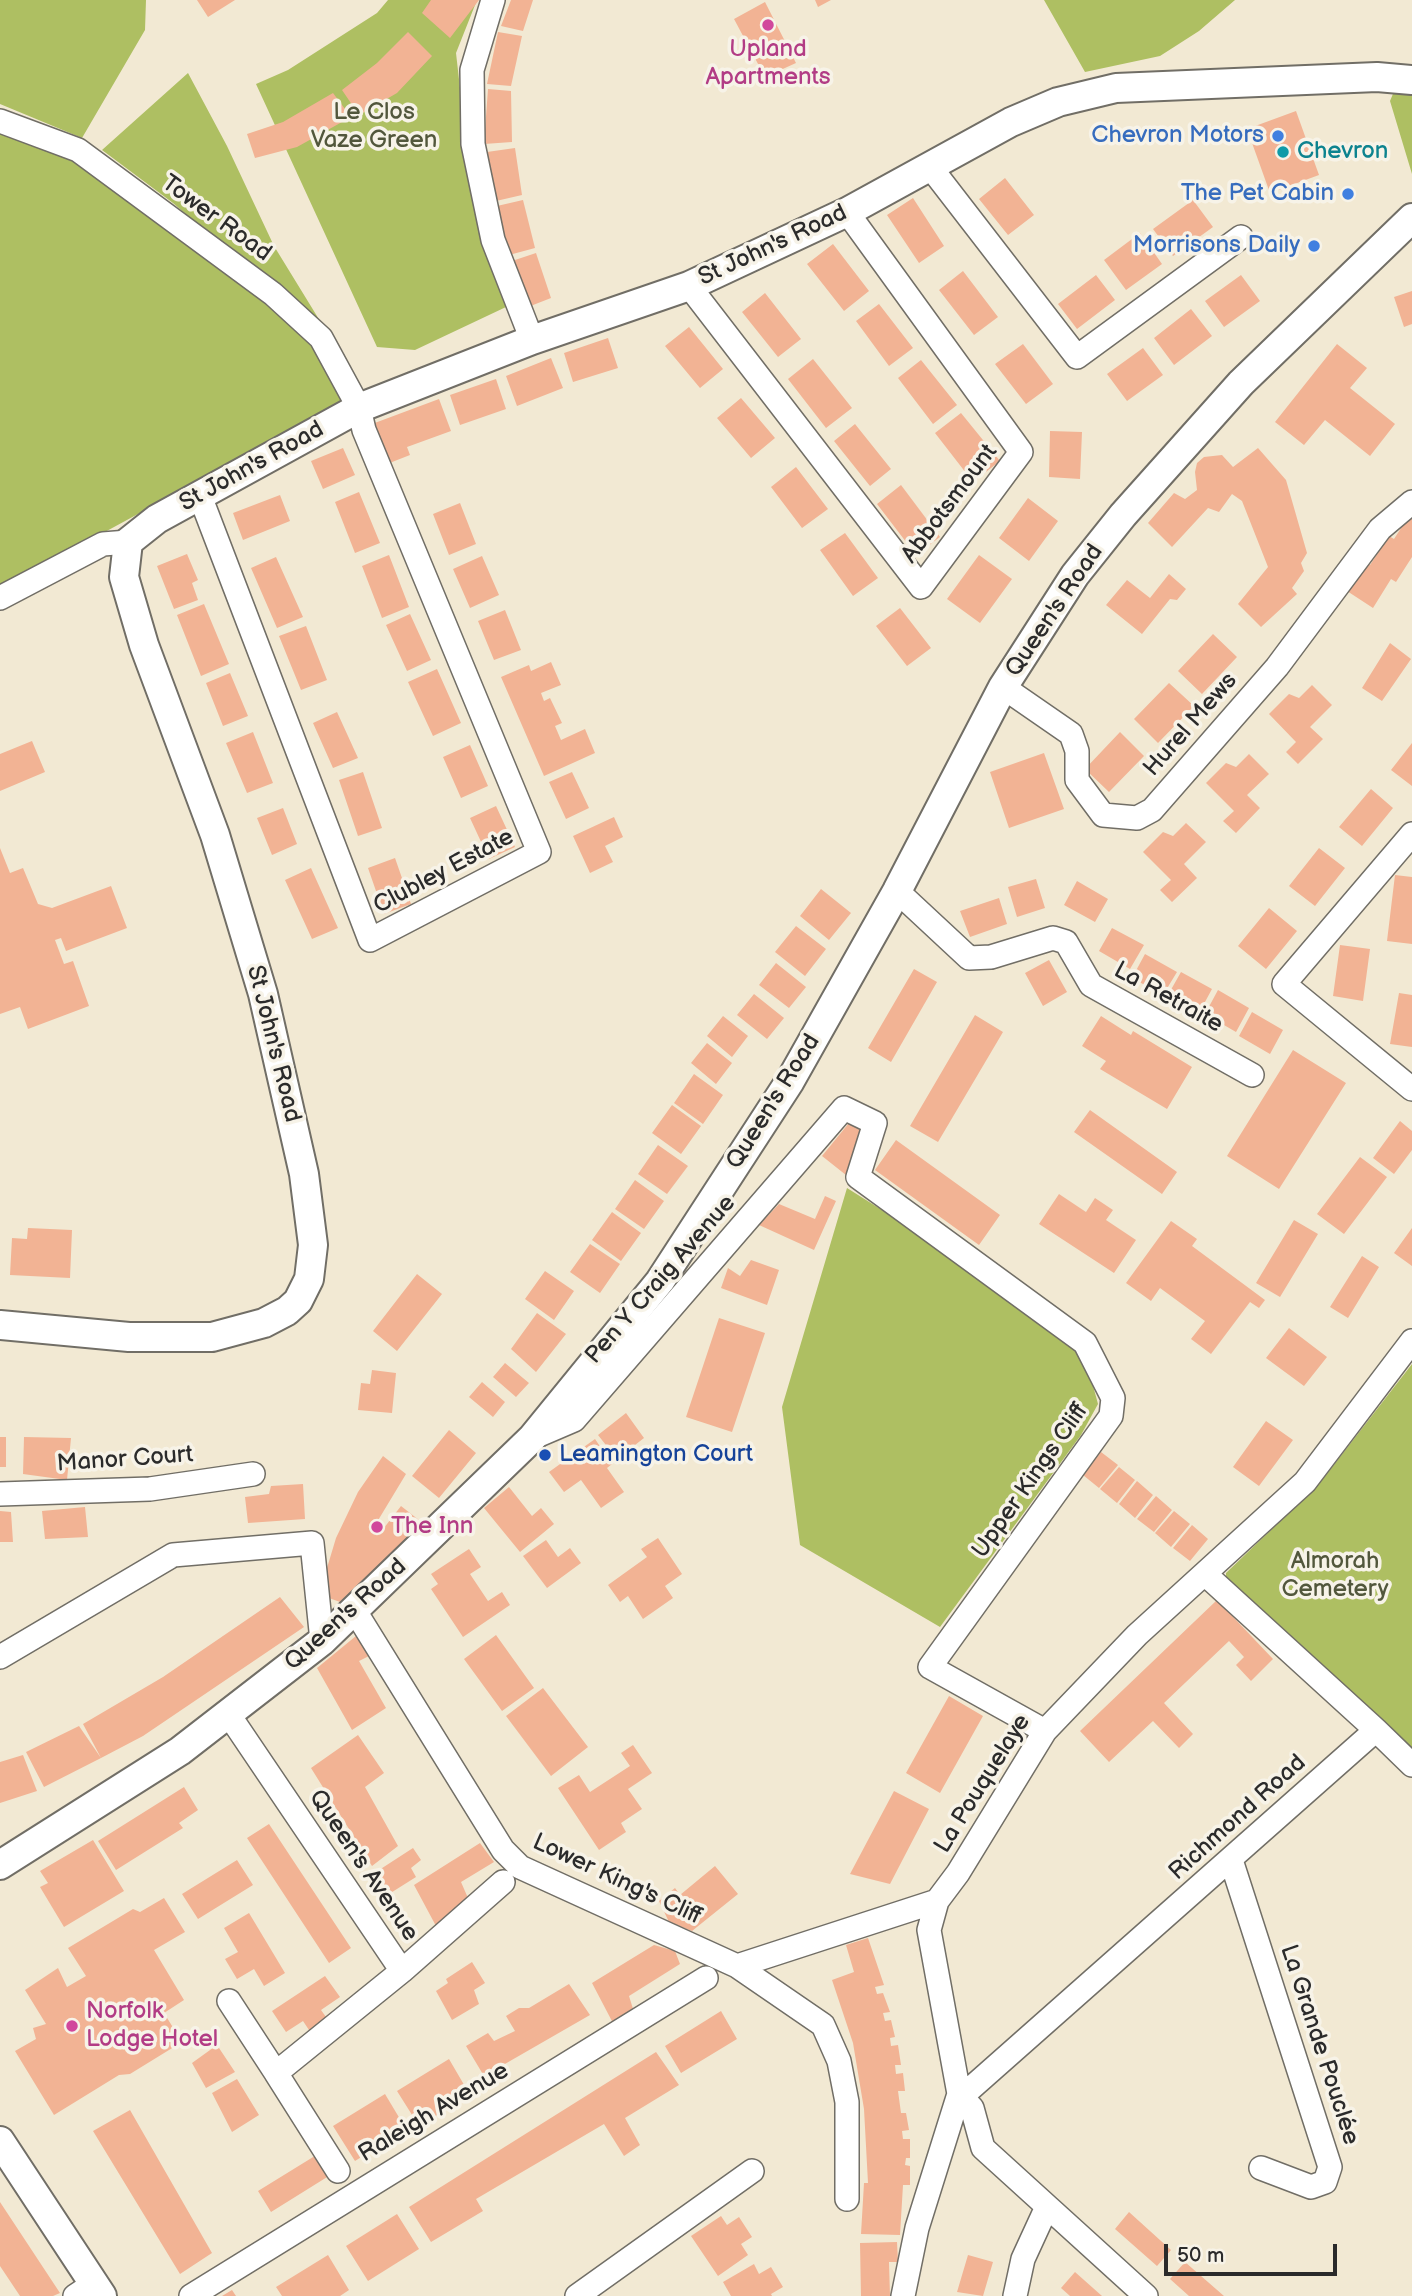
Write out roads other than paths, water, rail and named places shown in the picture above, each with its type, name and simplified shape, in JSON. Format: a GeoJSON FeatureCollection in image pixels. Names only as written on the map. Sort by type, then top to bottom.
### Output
{"type":"FeatureCollection","features":[{"type":"Feature","properties":{"kind":"main road","name":"St John's Road"},"geometry":{"type":"LineString","coordinates":[[0,1325],[129,1337],[212,1337],[264,1323],[287,1311],[298,1301],[309,1279],[313,1245],[304,1174],[263,993],[215,835],[144,645],[124,578],[128,542],[157,519],[359,408],[532,340],[689,286],[847,212],[931,168],[1011,121],[1058,102],[1116,88],[1377,77],[1412,80]]}},
{"type":"Feature","properties":{"kind":"main road","name":"Queen's Road"},"geometry":{"type":"LineString","coordinates":[[0,1865],[180,1751],[322,1641],[533,1438],[660,1281],[790,1080],[897,891],[1003,687],[1075,575],[1123,515],[1241,383],[1412,218]]}},
{"type":"Feature","properties":{"kind":"main road"},"geometry":{"type":"LineString","coordinates":[[0,2141],[90,2292]]}},
{"type":"Feature","properties":{"kind":"street"},"geometry":{"type":"LineString","coordinates":[[493,0],[472,70],[473,145],[494,240],[532,340]]}},
{"type":"Feature","properties":{"kind":"street","name":"Tower Road"},"geometry":{"type":"LineString","coordinates":[[0,121],[78,150],[273,294],[321,338],[359,408]]}},
{"type":"Feature","properties":{"kind":"street"},"geometry":{"type":"LineString","coordinates":[[931,168],[1077,357],[1241,237]]}},
{"type":"Feature","properties":{"kind":"street","name":"Abbotsmount"},"geometry":{"type":"LineString","coordinates":[[689,286],[921,587],[1021,453],[847,212]]}},
{"type":"Feature","properties":{"kind":"street","name":"Clubley Estate"},"geometry":{"type":"LineString","coordinates":[[200,496],[370,940],[539,852],[364,430],[359,408]]}},
{"type":"Feature","properties":{"kind":"street","name":"Hurel Mews"},"geometry":{"type":"LineString","coordinates":[[1003,687],[1072,734],[1077,751],[1077,780],[1103,815],[1137,818],[1152,810],[1278,667],[1380,529],[1412,502]]}},
{"type":"Feature","properties":{"kind":"street"},"geometry":{"type":"LineString","coordinates":[[0,598],[103,544],[128,542]]}},
{"type":"Feature","properties":{"kind":"street"},"geometry":{"type":"LineString","coordinates":[[1412,834],[1284,984],[1412,1089]]}},
{"type":"Feature","properties":{"kind":"street","name":"La Retraite"},"geometry":{"type":"LineString","coordinates":[[897,891],[970,958],[991,957],[1053,938],[1066,942],[1091,985],[1252,1075]]}},
{"type":"Feature","properties":{"kind":"street","name":"Pen Y Craig Avenue"},"geometry":{"type":"LineString","coordinates":[[533,1438],[574,1420],[844,1108]]}},
{"type":"Feature","properties":{"kind":"street","name":"Upper Kings Cliff"},"geometry":{"type":"LineString","coordinates":[[844,1108],[875,1123],[858,1177],[1086,1343],[1113,1398],[1111,1416],[930,1667],[1045,1731]]}},
{"type":"Feature","properties":{"kind":"street","name":"La Pouquelaye"},"geometry":{"type":"LineString","coordinates":[[903,2296],[917,2228],[959,2094],[929,1930],[937,1901],[958,1873],[1045,1731],[1137,1635],[1305,1482],[1412,1341]]}},
{"type":"Feature","properties":{"kind":"street","name":"Manor Court"},"geometry":{"type":"LineString","coordinates":[[0,1494],[150,1489],[253,1474]]}},
{"type":"Feature","properties":{"kind":"street"},"geometry":{"type":"LineString","coordinates":[[0,1657],[173,1555],[312,1543],[322,1641]]}},
{"type":"Feature","properties":{"kind":"street"},"geometry":{"type":"LineString","coordinates":[[1205,1574],[1412,1765]]}},
{"type":"Feature","properties":{"kind":"street","name":"Lower King's Cliff"},"geometry":{"type":"LineString","coordinates":[[355,1611],[503,1850],[520,1867],[737,1966],[823,2025]]}},
{"type":"Feature","properties":{"kind":"street","name":"Queen's Avenue"},"geometry":{"type":"LineString","coordinates":[[229,1715],[402,1971],[503,1882]]}},
{"type":"Feature","properties":{"kind":"street","name":"Richmond Road"},"geometry":{"type":"LineString","coordinates":[[959,2094],[969,2090],[1376,1730]]}},
{"type":"Feature","properties":{"kind":"street","name":"La Grande Pouclée"},"geometry":{"type":"LineString","coordinates":[[1231,1860],[1330,2167],[1325,2182],[1311,2187],[1261,2168]]}},
{"type":"Feature","properties":{"kind":"street"},"geometry":{"type":"LineString","coordinates":[[737,1966],[937,1901]]}},
{"type":"Feature","properties":{"kind":"street"},"geometry":{"type":"LineString","coordinates":[[276,2073],[402,1971]]}},
{"type":"Feature","properties":{"kind":"street","name":"Raleigh Avenue"},"geometry":{"type":"LineString","coordinates":[[191,2296],[706,1979]]}},
{"type":"Feature","properties":{"kind":"street"},"geometry":{"type":"LineString","coordinates":[[817,1997],[823,2025],[839,2061],[847,2102],[847,2199]]}},
{"type":"Feature","properties":{"kind":"street"},"geometry":{"type":"LineString","coordinates":[[229,2001],[338,2171]]}},
{"type":"Feature","properties":{"kind":"street"},"geometry":{"type":"LineString","coordinates":[[959,2094],[972,2108],[983,2148],[1046,2209],[1146,2296]]}},
{"type":"Feature","properties":{"kind":"street"},"geometry":{"type":"LineString","coordinates":[[577,2296],[752,2171]]}},
{"type":"Feature","properties":{"kind":"street"},"geometry":{"type":"LineString","coordinates":[[1015,2296],[1023,2259],[1046,2209]]}},
{"type":"Feature","properties":{"kind":"place","name":"Upland Apartments"},"geometry":{"type":"Point","coordinates":[768,25]}},
{"type":"Feature","properties":{"kind":"place","name":"Chevron Motors"},"geometry":{"type":"Point","coordinates":[1278,136]}},
{"type":"Feature","properties":{"kind":"place","name":"Chevron"},"geometry":{"type":"Point","coordinates":[1283,152]}},
{"type":"Feature","properties":{"kind":"place","name":"The Pet Cabin"},"geometry":{"type":"Point","coordinates":[1348,194]}},
{"type":"Feature","properties":{"kind":"place","name":"Morrisons Daily"},"geometry":{"type":"Point","coordinates":[1314,246]}},
{"type":"Feature","properties":{"kind":"place","name":"Leamington Court"},"geometry":{"type":"Point","coordinates":[545,1455]}},
{"type":"Feature","properties":{"kind":"place","name":"The Inn"},"geometry":{"type":"Point","coordinates":[377,1527]}},
{"type":"Feature","properties":{"kind":"place","name":"Norfolk Lodge Hotel"},"geometry":{"type":"Point","coordinates":[72,2026]}},
{"type":"Feature","properties":{"kind":"park label","name":"Le Clos Vaze Green"},"geometry":{"type":"Point","coordinates":[374,127]}},
{"type":"Feature","properties":{"kind":"park label","name":"Almorah Cemetery"},"geometry":{"type":"Point","coordinates":[1335,1576]}}]}
